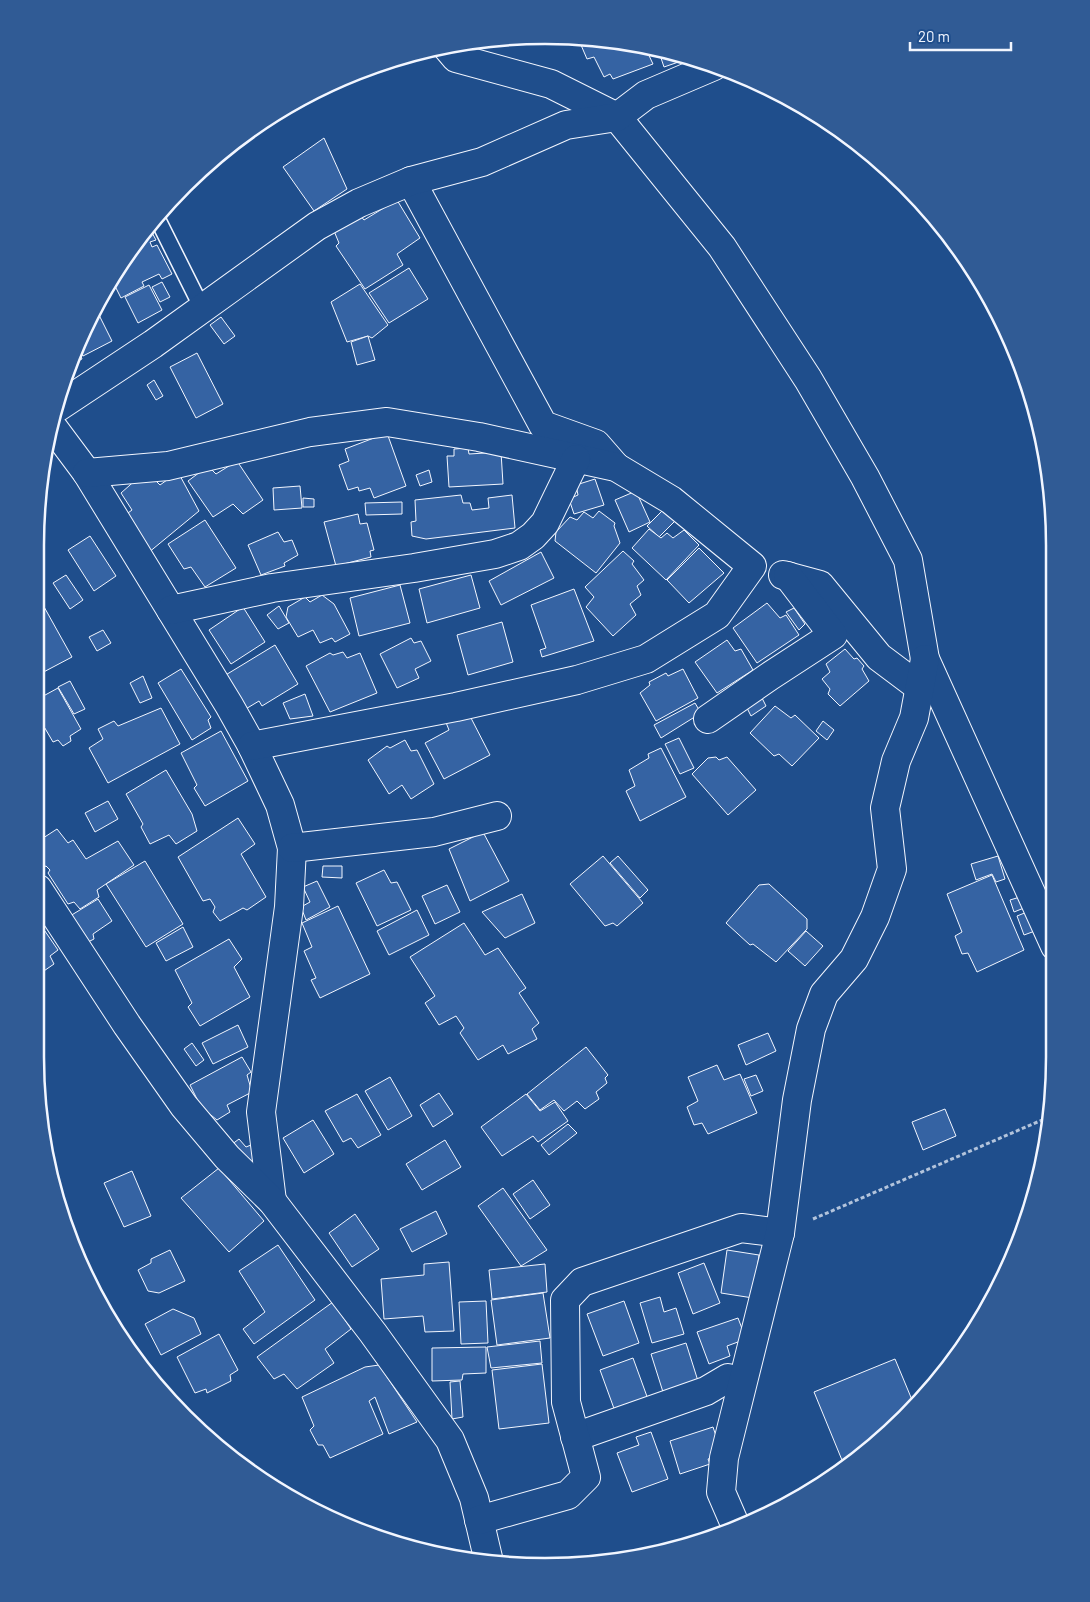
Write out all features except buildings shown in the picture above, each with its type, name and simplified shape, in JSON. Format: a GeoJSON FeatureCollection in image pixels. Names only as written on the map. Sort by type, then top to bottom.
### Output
{"type":"FeatureCollection","features":[{"type":"Feature","properties":{"kind":"street"},"geometry":{"type":"LineString","coordinates":[[451,52],[456,58],[551,84],[617,117],[722,247],[808,379],[865,477],[908,560],[925,659],[1046,926]]}},
{"type":"Feature","properties":{"kind":"street"},"geometry":{"type":"LineString","coordinates":[[64,404],[153,344],[317,226],[359,202],[411,180],[482,162],[566,125],[617,117],[646,95],[705,70]]}},
{"type":"Feature","properties":{"kind":"street"},"geometry":{"type":"LineString","coordinates":[[411,180],[543,424],[596,444],[616,468]]}},
{"type":"Feature","properties":{"kind":"street"},"geometry":{"type":"LineString","coordinates":[[87,473],[168,466],[310,432],[387,422],[479,437],[616,468],[671,500],[752,566],[820,585],[879,657],[919,687]]}},
{"type":"Feature","properties":{"kind":"street"},"geometry":{"type":"LineString","coordinates":[[57,432],[87,473],[171,610],[252,746],[280,805],[292,848],[289,907],[261,1112],[272,1201]]}},
{"type":"Feature","properties":{"kind":"street"},"geometry":{"type":"LineString","coordinates":[[171,610],[272,588],[414,568],[495,554],[519,546],[533,536],[545,523],[576,458]]}},
{"type":"Feature","properties":{"kind":"street"},"geometry":{"type":"LineString","coordinates":[[252,746],[465,705],[577,680],[646,659],[717,615],[752,566]]}},
{"type":"Feature","properties":{"kind":"street"},"geometry":{"type":"LineString","coordinates":[[708,719],[833,635],[788,576]]}},
{"type":"Feature","properties":{"kind":"street"},"geometry":{"type":"LineString","coordinates":[[734,1521],[721,1492],[724,1458],[780,1233],[797,1100],[810,1029],[824,994],[854,959],[875,917],[892,869],[885,808],[896,761],[914,718],[925,659]]}},
{"type":"Feature","properties":{"kind":"street"},"geometry":{"type":"LineString","coordinates":[[292,848],[434,832],[497,816]]}},
{"type":"Feature","properties":{"kind":"street"},"geometry":{"type":"LineString","coordinates":[[44,898],[184,1106],[228,1157],[272,1201],[373,1332],[450,1440],[474,1498],[487,1555]]}},
{"type":"Feature","properties":{"kind":"street"},"geometry":{"type":"LineString","coordinates":[[479,1520],[568,1495],[586,1477],[566,1402],[565,1300],[582,1282],[741,1228],[780,1233]]}},
{"type":"Feature","properties":{"kind":"street"},"geometry":{"type":"LineString","coordinates":[[575,1436],[706,1391],[728,1378]]}},
{"type":"Feature","properties":{"kind":"lane"},"geometry":{"type":"LineString","coordinates":[[160,224],[202,308]]}},
{"type":"Feature","properties":{"kind":"path"},"geometry":{"type":"LineString","coordinates":[[780,1233],[1042,1120]]}}]}
